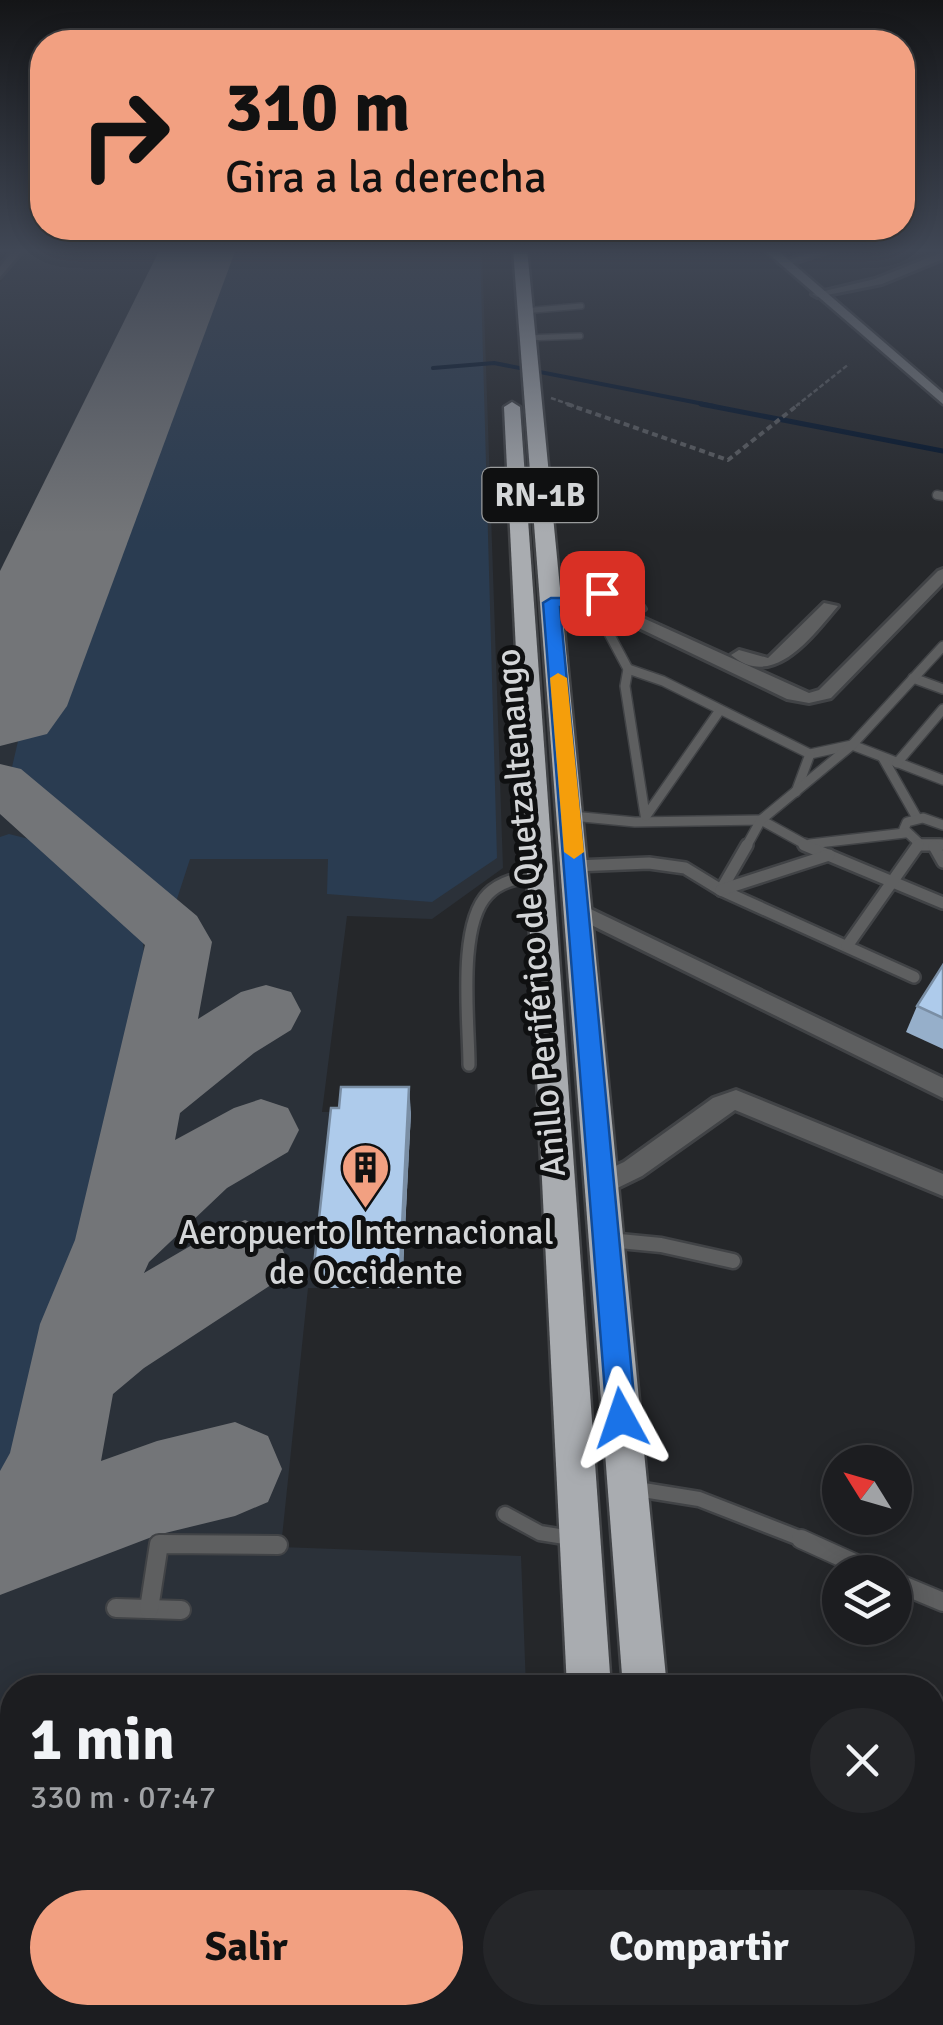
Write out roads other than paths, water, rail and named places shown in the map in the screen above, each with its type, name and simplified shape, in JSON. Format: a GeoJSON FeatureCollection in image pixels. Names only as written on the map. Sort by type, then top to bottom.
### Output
{"type":"FeatureCollection","features":[{"type":"Feature","properties":{"kind":"highway","name":"Anillo Periférico de Quetzaltenango"},"geometry":{"type":"LineString","coordinates":[[525,344],[538,875],[588,1675]]}},
{"type":"Feature","properties":{"kind":"highway","name":"Anillo Periférico de Quetzaltenango"},"geometry":{"type":"LineString","coordinates":[[524,376],[572,816],[644,1675]]}},
{"type":"Feature","properties":{"kind":"street"},"geometry":{"type":"LineString","coordinates":[[876,344],[943,400]]}},
{"type":"Feature","properties":{"kind":"street"},"geometry":{"type":"LineString","coordinates":[[924,385],[943,387]]}},
{"type":"Feature","properties":{"kind":"street"},"geometry":{"type":"LineString","coordinates":[[552,609],[597,611],[636,620],[809,698],[834,686],[943,574]]}},
{"type":"Feature","properties":{"kind":"street"},"geometry":{"type":"LineString","coordinates":[[552,609],[597,591],[765,664],[773,662],[830,606]]}},
{"type":"Feature","properties":{"kind":"street"},"geometry":{"type":"LineString","coordinates":[[578,910],[943,1089]]}},
{"type":"Feature","properties":{"kind":"street"},"geometry":{"type":"LineString","coordinates":[[602,1185],[633,1169],[721,1105],[736,1100],[943,1186]]}},
{"type":"Feature","properties":{"kind":"lane"},"geometry":{"type":"LineString","coordinates":[[597,611],[628,669],[625,686],[646,818]]}},
{"type":"Feature","properties":{"kind":"lane"},"geometry":{"type":"LineString","coordinates":[[722,890],[761,820],[795,796],[852,745],[943,646]]}},
{"type":"Feature","properties":{"kind":"lane"},"geometry":{"type":"LineString","coordinates":[[628,669],[663,681],[810,754],[852,745],[942,778]]}},
{"type":"Feature","properties":{"kind":"lane"},"geometry":{"type":"LineString","coordinates":[[913,678],[943,689]]}},
{"type":"Feature","properties":{"kind":"lane"},"geometry":{"type":"LineString","coordinates":[[897,763],[943,709]]}},
{"type":"Feature","properties":{"kind":"lane"},"geometry":{"type":"LineString","coordinates":[[646,818],[720,710]]}},
{"type":"Feature","properties":{"kind":"lane"},"geometry":{"type":"LineString","coordinates":[[795,796],[810,754]]}},
{"type":"Feature","properties":{"kind":"lane"},"geometry":{"type":"LineString","coordinates":[[884,758],[917,818]]}},
{"type":"Feature","properties":{"kind":"lane"},"geometry":{"type":"LineString","coordinates":[[905,834],[904,825],[917,818],[939,823],[943,809]]}},
{"type":"Feature","properties":{"kind":"lane"},"geometry":{"type":"LineString","coordinates":[[572,816],[761,820],[805,845],[943,903]]}},
{"type":"Feature","properties":{"kind":"lane"},"geometry":{"type":"LineString","coordinates":[[805,845],[905,834],[918,844],[939,845],[943,862]]}},
{"type":"Feature","properties":{"kind":"lane"},"geometry":{"type":"LineString","coordinates":[[847,946],[918,844]]}},
{"type":"Feature","properties":{"kind":"lane"},"geometry":{"type":"LineString","coordinates":[[722,890],[829,855]]}},
{"type":"Feature","properties":{"kind":"lane"},"geometry":{"type":"LineString","coordinates":[[575,866],[649,863],[685,868],[722,890],[914,977]]}},
{"type":"Feature","properties":{"kind":"lane"},"geometry":{"type":"LineString","coordinates":[[469,1065],[469,936],[474,912],[505,881],[538,875]]}},
{"type":"Feature","properties":{"kind":"lane"},"geometry":{"type":"LineString","coordinates":[[605,1240],[661,1245],[732,1261]]}},
{"type":"Feature","properties":{"kind":"lane"},"geometry":{"type":"LineString","coordinates":[[628,1488],[668,1490],[718,1504],[835,1555]]}},
{"type":"Feature","properties":{"kind":"lane"},"geometry":{"type":"LineString","coordinates":[[505,1514],[540,1533],[580,1538]]}},
{"type":"Feature","properties":{"kind":"lane"},"geometry":{"type":"LineString","coordinates":[[149,1609],[159,1544],[278,1545]]}},
{"type":"Feature","properties":{"kind":"lane"},"geometry":{"type":"LineString","coordinates":[[912,1589],[943,1602]]}},
{"type":"Feature","properties":{"kind":"lane"},"geometry":{"type":"LineString","coordinates":[[116,1608],[181,1610]]}},
{"type":"Feature","properties":{"kind":"waterway"},"geometry":{"type":"LineString","coordinates":[[433,368],[494,363],[714,406]]}},
{"type":"Feature","properties":{"kind":"waterway"},"geometry":{"type":"LineString","coordinates":[[701,404],[943,451]]}},
{"type":"Feature","properties":{"kind":"place","name":"Aeropuerto Internacional de Occidente"},"geometry":{"type":"Point","coordinates":[366,1210]}}]}
